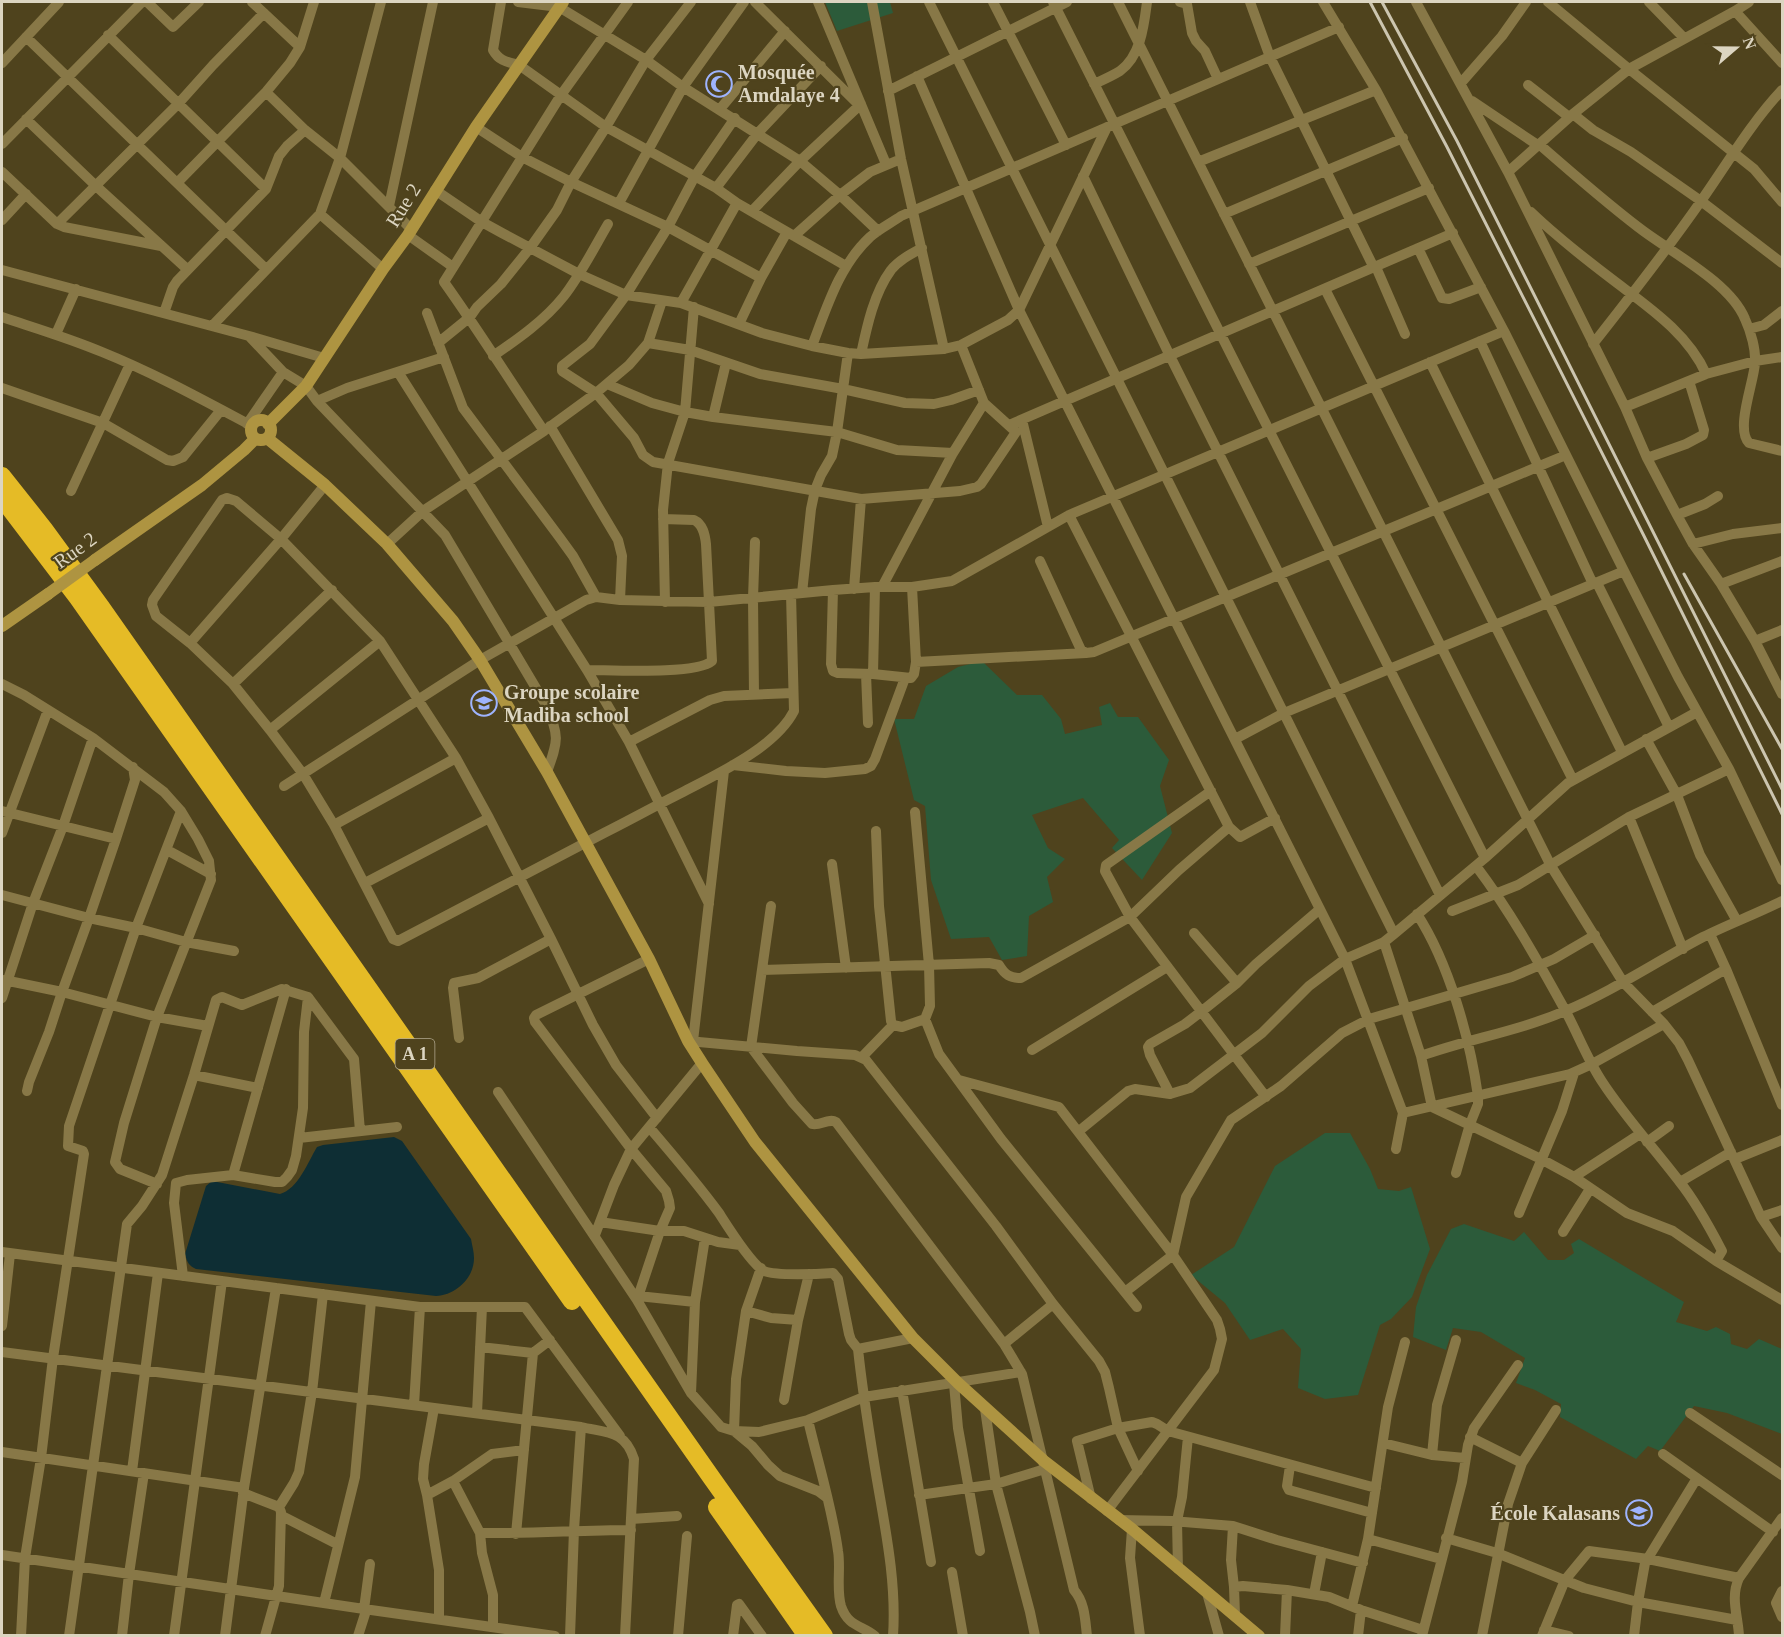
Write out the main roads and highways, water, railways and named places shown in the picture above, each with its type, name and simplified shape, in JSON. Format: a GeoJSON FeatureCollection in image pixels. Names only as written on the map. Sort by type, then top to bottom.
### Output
{"type":"FeatureCollection","features":[{"type":"Feature","properties":{"kind":"highway","name":"A 1"},"geometry":{"type":"LineString","coordinates":[[2,476],[101,607],[824,1635]]}},
{"type":"Feature","properties":{"kind":"highway","name":"A 1"},"geometry":{"type":"LineString","coordinates":[[2,498],[78,598],[807,1635]]}},
{"type":"Feature","properties":{"kind":"water"},"geometry":{"type":"Polygon","coordinates":[[[394,1137],[402,1141],[471,1239],[473,1265],[467,1279],[457,1289],[436,1296],[196,1269],[189,1263],[185,1254],[206,1186],[212,1181],[280,1194],[297,1181],[317,1147],[394,1137]]]}},
{"type":"Feature","properties":{"kind":"railway"},"geometry":{"type":"LineString","coordinates":[[1370,2],[1447,147],[1782,814]]}},
{"type":"Feature","properties":{"kind":"railway"},"geometry":{"type":"LineString","coordinates":[[1382,2],[1457,141],[1782,789]]}},
{"type":"Feature","properties":{"kind":"railway"},"geometry":{"type":"LineString","coordinates":[[1684,574],[1782,749]]}},
{"type":"Feature","properties":{"kind":"place","name":"Mosquée Amdalaye 4"},"geometry":{"type":"Point","coordinates":[719,84]}},
{"type":"Feature","properties":{"kind":"place","name":"Groupe scolaire Madiba school"},"geometry":{"type":"Point","coordinates":[484,703]}},
{"type":"Feature","properties":{"kind":"place","name":"École Kalasans"},"geometry":{"type":"Point","coordinates":[1639,1513]}}]}
